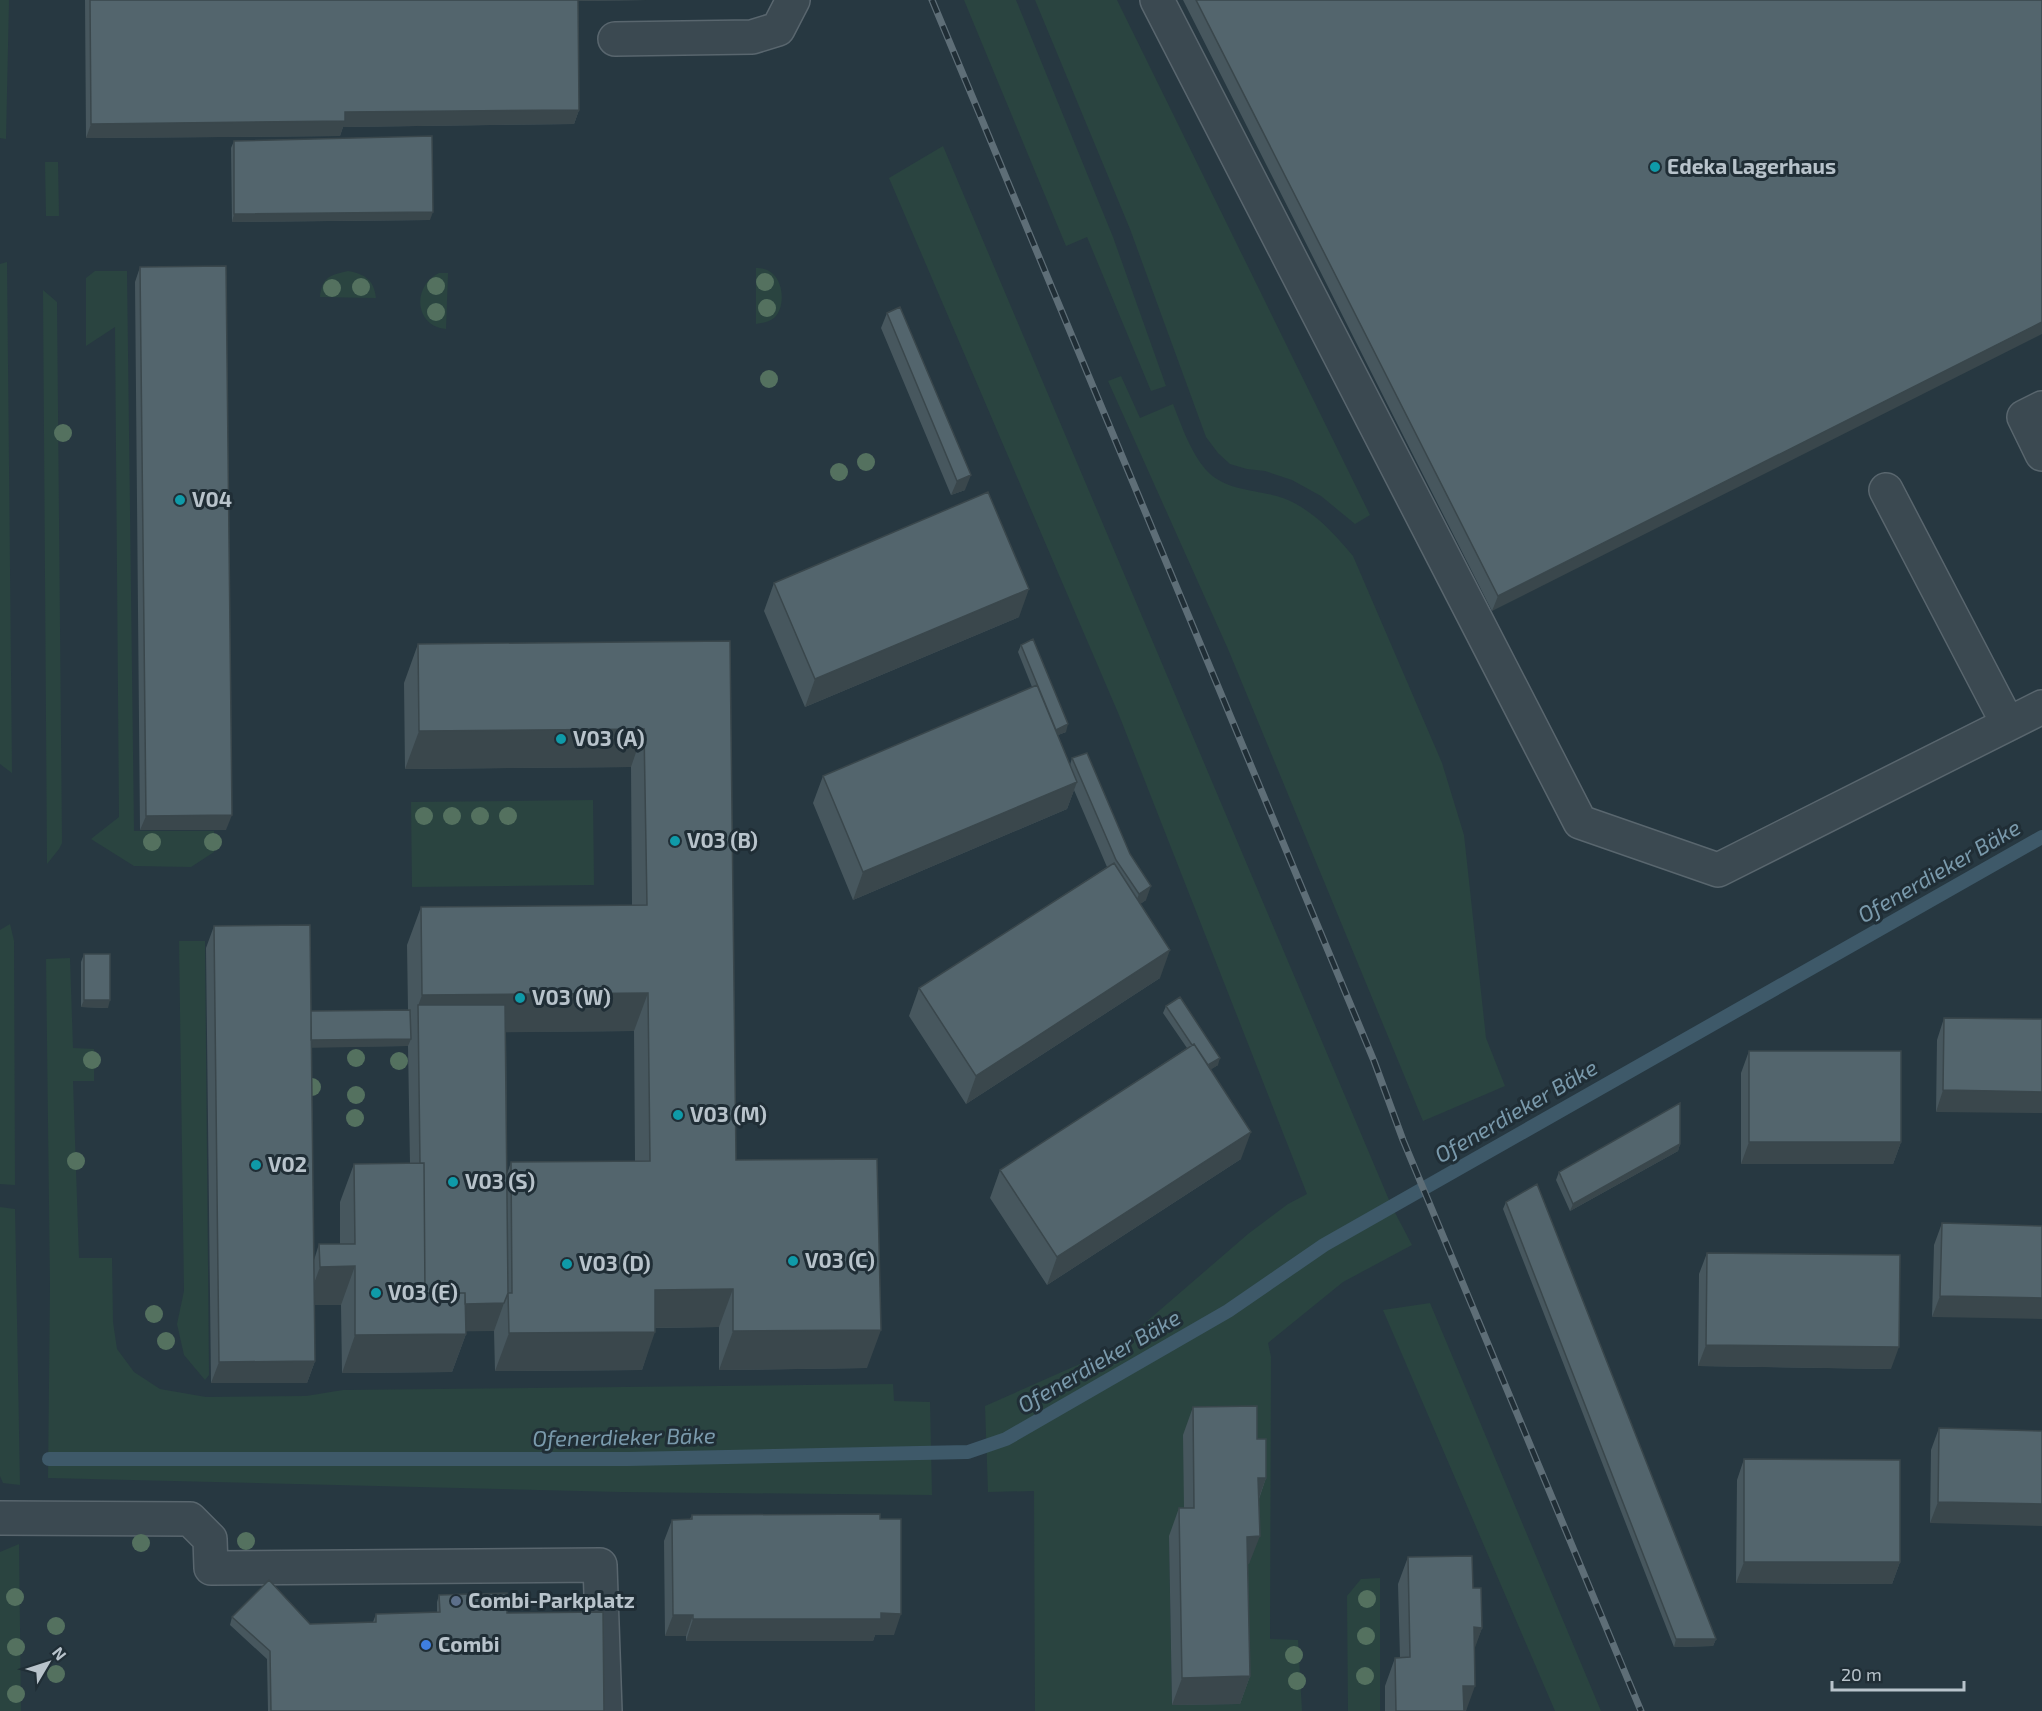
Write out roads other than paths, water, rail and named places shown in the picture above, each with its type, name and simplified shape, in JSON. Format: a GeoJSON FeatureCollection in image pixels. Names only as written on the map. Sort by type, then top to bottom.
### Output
{"type":"FeatureCollection","features":[{"type":"Feature","properties":{"kind":"lane"},"geometry":{"type":"LineString","coordinates":[[615,39],[752,37],[778,29],[793,0]]}},
{"type":"Feature","properties":{"kind":"lane"},"geometry":{"type":"LineString","coordinates":[[1157,0],[1580,822],[1718,870],[2042,707]]}},
{"type":"Feature","properties":{"kind":"lane"},"geometry":{"type":"LineString","coordinates":[[2042,408],[2024,417],[2042,454]]}},
{"type":"Feature","properties":{"kind":"lane"},"geometry":{"type":"LineString","coordinates":[[1886,490],[2008,724]]}},
{"type":"Feature","properties":{"kind":"lane"},"geometry":{"type":"LineString","coordinates":[[0,1518],[190,1519],[210,1539],[211,1568],[600,1565],[605,1711]]}},
{"type":"Feature","properties":{"kind":"waterway","name":"Ofenerdieker Bäke"},"geometry":{"type":"LineString","coordinates":[[49,1459],[628,1459],[968,1452],[1006,1439],[1228,1311],[1324,1245],[2042,837]]}},
{"type":"Feature","properties":{"kind":"railway"},"geometry":{"type":"LineString","coordinates":[[932,0],[1374,1061],[1403,1140],[1641,1711]]}},
{"type":"Feature","properties":{"kind":"place","name":"Edeka Lagerhaus"},"geometry":{"type":"Point","coordinates":[1655,167]}},
{"type":"Feature","properties":{"kind":"place","name":"V04"},"geometry":{"type":"Point","coordinates":[180,500]}},
{"type":"Feature","properties":{"kind":"place","name":"V03 (A)"},"geometry":{"type":"Point","coordinates":[561,739]}},
{"type":"Feature","properties":{"kind":"place","name":"V03 (B)"},"geometry":{"type":"Point","coordinates":[675,841]}},
{"type":"Feature","properties":{"kind":"place","name":"V03 (W)"},"geometry":{"type":"Point","coordinates":[520,998]}},
{"type":"Feature","properties":{"kind":"place","name":"V03 (M)"},"geometry":{"type":"Point","coordinates":[678,1115]}},
{"type":"Feature","properties":{"kind":"place","name":"V02"},"geometry":{"type":"Point","coordinates":[256,1165]}},
{"type":"Feature","properties":{"kind":"place","name":"V03 (S)"},"geometry":{"type":"Point","coordinates":[453,1182]}},
{"type":"Feature","properties":{"kind":"place","name":"V03 (C)"},"geometry":{"type":"Point","coordinates":[793,1261]}},
{"type":"Feature","properties":{"kind":"place","name":"V03 (D)"},"geometry":{"type":"Point","coordinates":[567,1264]}},
{"type":"Feature","properties":{"kind":"place","name":"V03 (E)"},"geometry":{"type":"Point","coordinates":[376,1293]}},
{"type":"Feature","properties":{"kind":"place","name":"Combi-Parkplatz"},"geometry":{"type":"Point","coordinates":[456,1601]}},
{"type":"Feature","properties":{"kind":"place","name":"Combi"},"geometry":{"type":"Point","coordinates":[426,1645]}}]}
